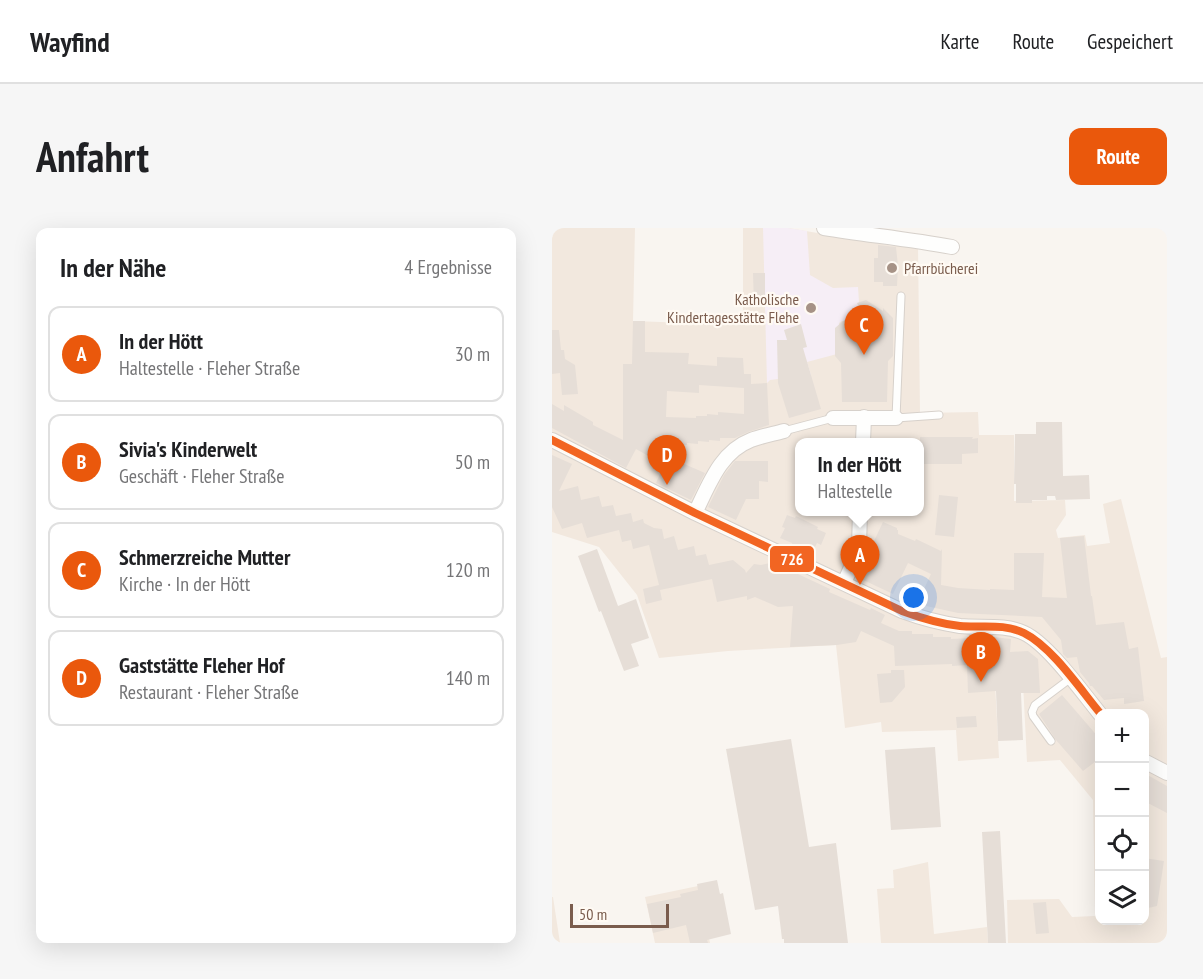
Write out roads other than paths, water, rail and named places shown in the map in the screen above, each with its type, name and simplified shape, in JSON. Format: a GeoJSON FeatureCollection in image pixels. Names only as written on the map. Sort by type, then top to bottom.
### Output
{"type":"FeatureCollection","features":[{"type":"Feature","properties":{"kind":"street"},"geometry":{"type":"LineString","coordinates":[[824,228],[952,247]]}},
{"type":"Feature","properties":{"kind":"street"},"geometry":{"type":"LineString","coordinates":[[863,438],[864,417]]}},
{"type":"Feature","properties":{"kind":"street"},"geometry":{"type":"LineString","coordinates":[[833,418],[896,418]]}},
{"type":"Feature","properties":{"kind":"street"},"geometry":{"type":"LineString","coordinates":[[696,513],[712,477],[723,460],[751,440],[784,431]]}},
{"type":"Feature","properties":{"kind":"street"},"geometry":{"type":"LineString","coordinates":[[552,440],[696,513],[902,611],[936,622],[1023,632],[1045,649],[1096,709]]}},
{"type":"Feature","properties":{"kind":"street"},"geometry":{"type":"LineString","coordinates":[[843,583],[856,556],[860,516]]}},
{"type":"Feature","properties":{"kind":"street"},"geometry":{"type":"LineString","coordinates":[[1148,763],[1167,773]]}},
{"type":"Feature","properties":{"kind":"lane"},"geometry":{"type":"LineString","coordinates":[[901,296],[896,418],[939,416]]}},
{"type":"Feature","properties":{"kind":"lane"},"geometry":{"type":"LineString","coordinates":[[784,431],[833,418]]}},
{"type":"Feature","properties":{"kind":"lane"},"geometry":{"type":"LineString","coordinates":[[1052,741],[1032,712],[1035,705],[1071,678]]}},
{"type":"Feature","properties":{"kind":"place","name":"Pfarrbücherei"},"geometry":{"type":"Point","coordinates":[892,268]}},
{"type":"Feature","properties":{"kind":"place","name":"Katholische Kindertagesstätte Flehe"},"geometry":{"type":"Point","coordinates":[811,308]}},
{"type":"Feature","properties":{"kind":"place","name":"Schmerzreiche Mutter"},"geometry":{"type":"Point","coordinates":[864,355]}},
{"type":"Feature","properties":{"kind":"place","name":"Gaststätte Fleher Hof"},"geometry":{"type":"Point","coordinates":[667,485]}},
{"type":"Feature","properties":{"kind":"place","name":"In der Hött"},"geometry":{"type":"Point","coordinates":[860,585]}},
{"type":"Feature","properties":{"kind":"place","name":"Sivia's Kinderwelt"},"geometry":{"type":"Point","coordinates":[981,682]}}]}
